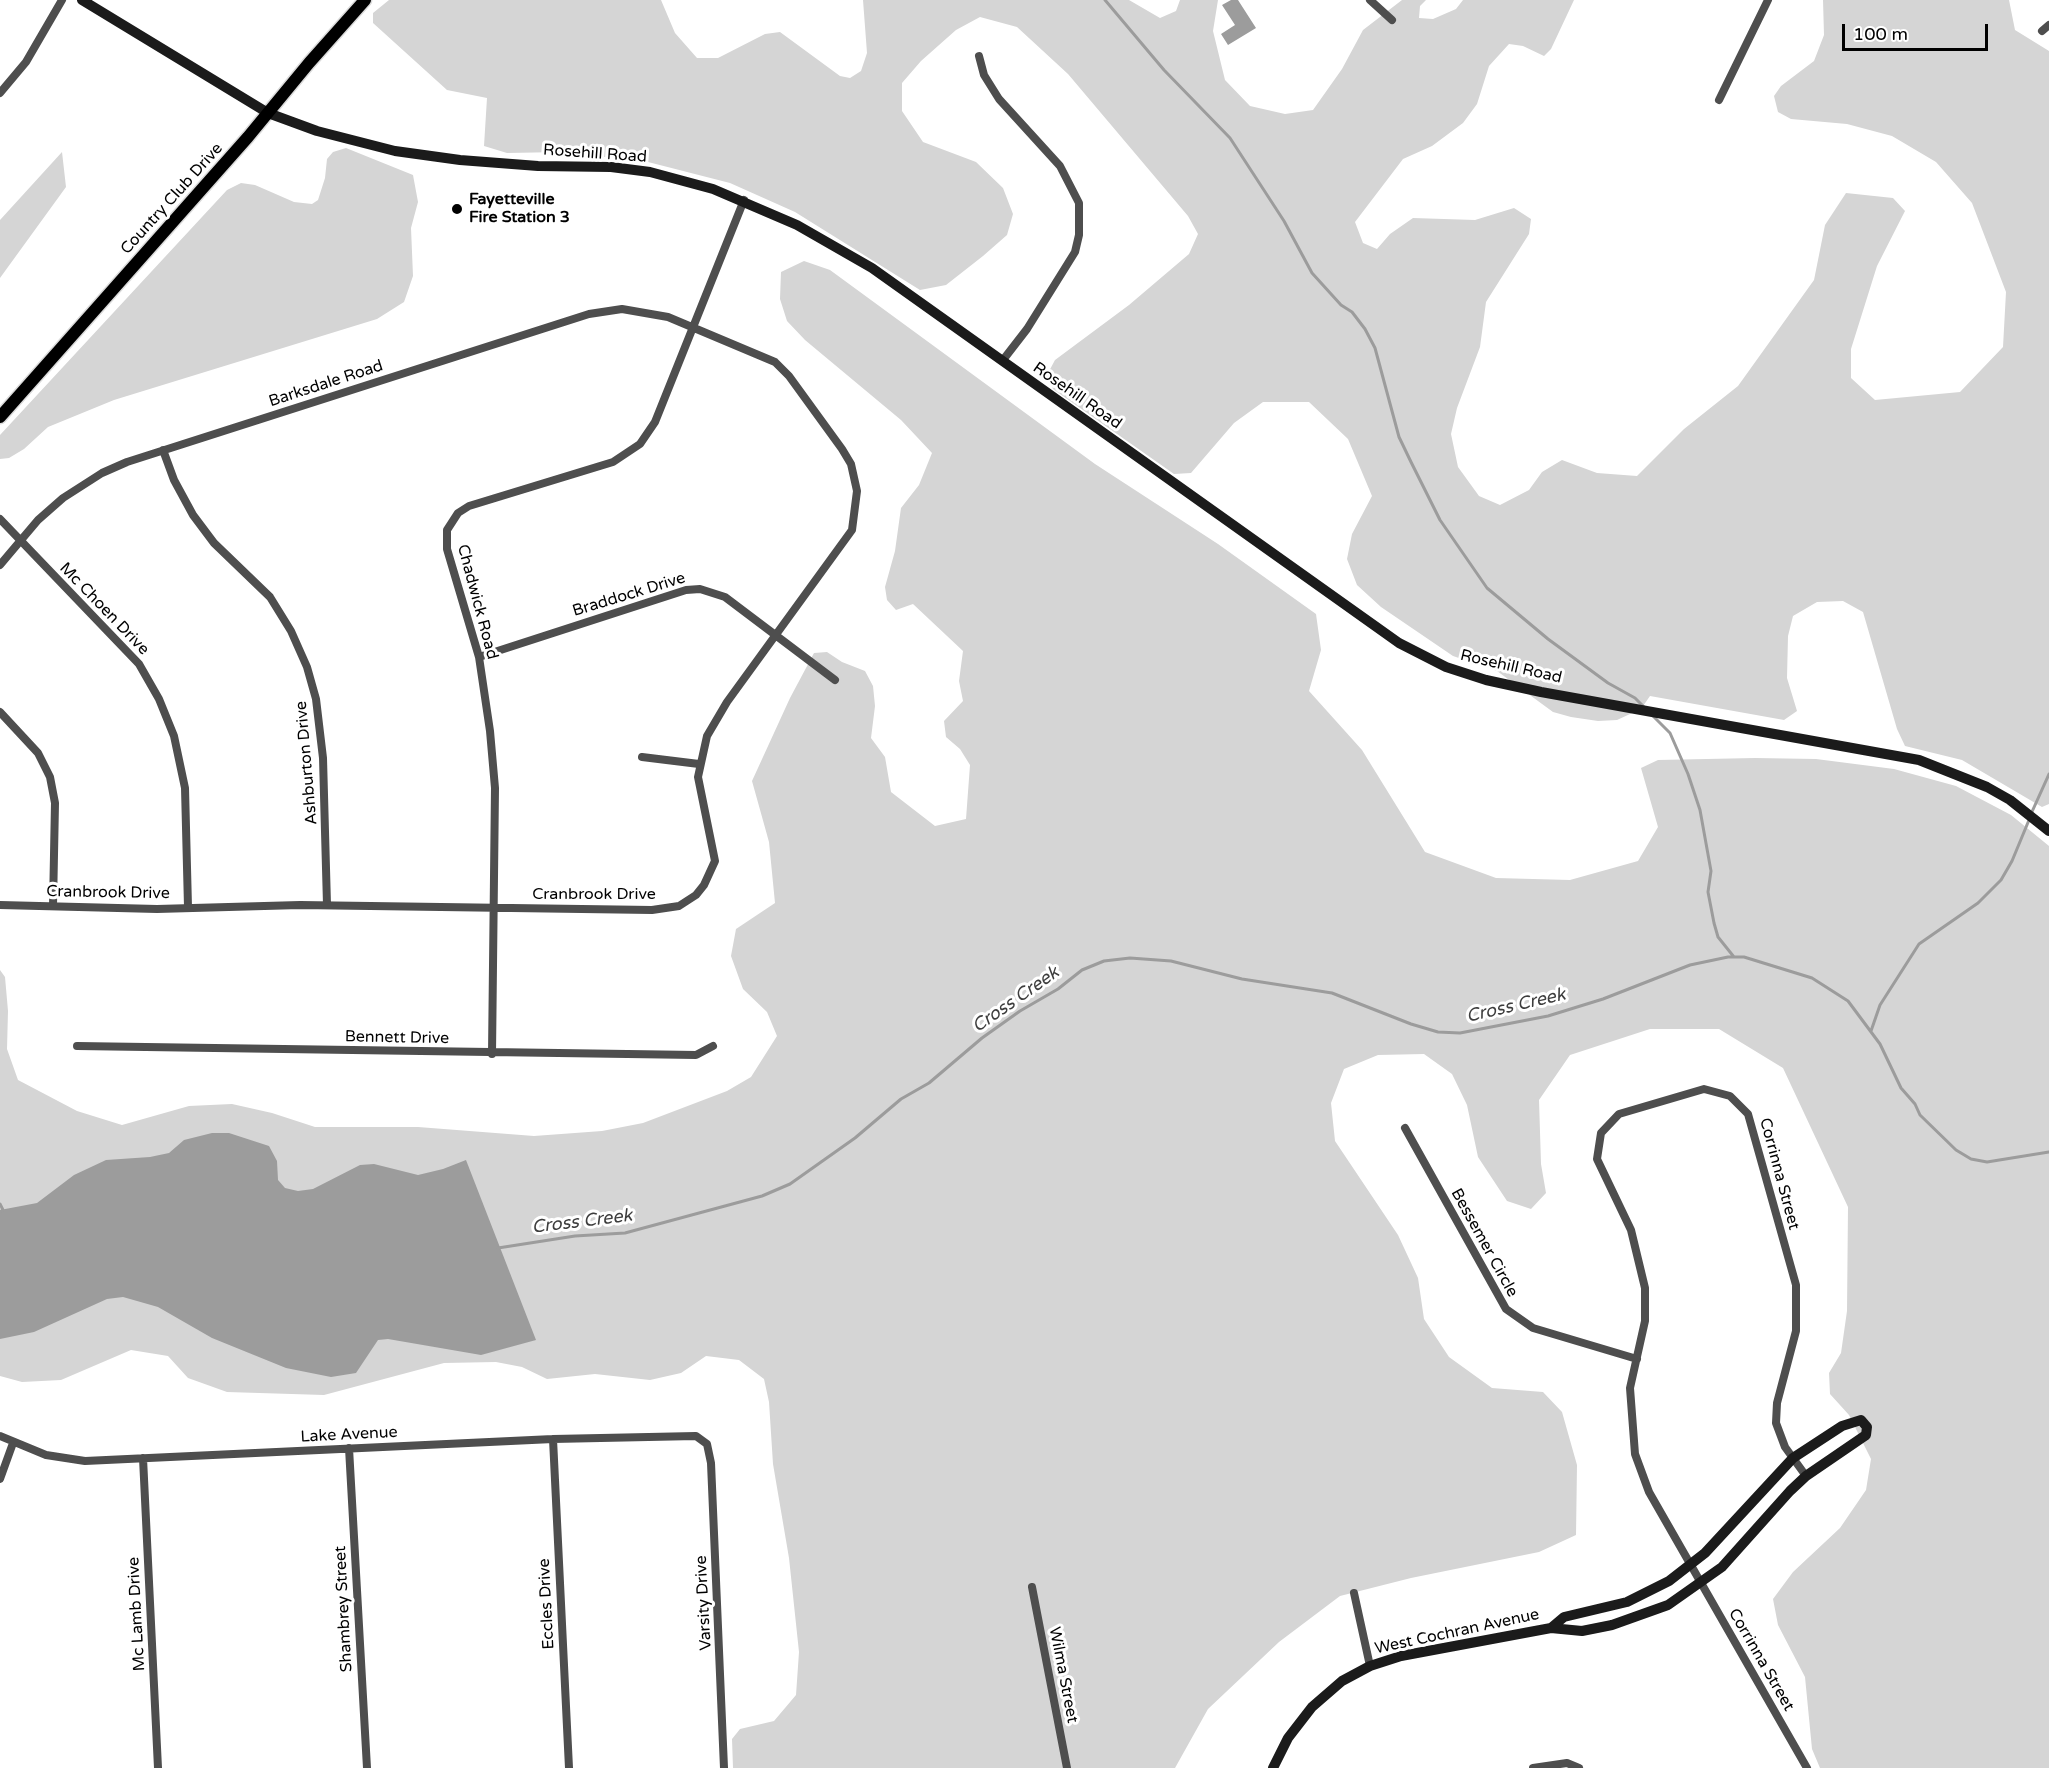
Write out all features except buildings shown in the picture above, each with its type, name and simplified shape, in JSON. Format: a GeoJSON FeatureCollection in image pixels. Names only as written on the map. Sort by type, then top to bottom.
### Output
{"type":"FeatureCollection","features":[{"type":"Feature","properties":{"kind":"main road","name":"Rosehill Road"},"geometry":{"type":"LineString","coordinates":[[82,0],[268,113],[317,131],[395,151],[460,160],[538,166],[610,167],[650,172],[744,200],[847,252],[1003,360],[1399,643],[1446,667],[1486,680],[1541,692],[1919,760],[1987,787],[2017,806],[2049,831]]}},
{"type":"Feature","properties":{"kind":"main road","name":"Country Club Drive"},"geometry":{"type":"LineString","coordinates":[[0,417],[365,0]]}},
{"type":"Feature","properties":{"kind":"main road","name":"West Cochran Avenue"},"geometry":{"type":"LineString","coordinates":[[1273,1768],[1288,1738],[1312,1707],[1342,1681],[1370,1666],[1401,1656],[1551,1628],[1582,1631],[1627,1621],[1668,1605],[1722,1567],[1806,1476],[1866,1435],[1866,1427],[1861,1420],[1854,1421],[1793,1458],[1691,1565],[1652,1591],[1602,1610],[1564,1617],[1551,1628]]}},
{"type":"Feature","properties":{"kind":"street"},"geometry":{"type":"LineString","coordinates":[[0,93],[26,62],[62,0]]}},
{"type":"Feature","properties":{"kind":"street"},"geometry":{"type":"LineString","coordinates":[[1370,0],[1392,20]]}},
{"type":"Feature","properties":{"kind":"street"},"geometry":{"type":"LineString","coordinates":[[1719,100],[1768,0]]}},
{"type":"Feature","properties":{"kind":"street"},"geometry":{"type":"LineString","coordinates":[[2042,31],[2049,25]]}},
{"type":"Feature","properties":{"kind":"street"},"geometry":{"type":"LineString","coordinates":[[979,57],[984,75],[999,99],[1060,166],[1075,193],[1080,210],[1080,235],[1075,252],[1027,329],[1003,360]]}},
{"type":"Feature","properties":{"kind":"street","name":"Chadwick Road"},"geometry":{"type":"LineString","coordinates":[[492,1054],[495,788],[479,657],[447,549],[446,536],[453,518],[469,506],[613,462],[630,452],[649,434],[744,200]]}},
{"type":"Feature","properties":{"kind":"street","name":"Barksdale Road"},"geometry":{"type":"LineString","coordinates":[[0,565],[38,520],[80,487],[127,462],[589,314],[636,310],[668,317],[693,327]]}},
{"type":"Feature","properties":{"kind":"street","name":"Cranbrook Drive"},"geometry":{"type":"LineString","coordinates":[[0,905],[157,909],[327,905],[652,910],[685,903],[704,885],[715,861],[699,789],[699,764],[707,736],[719,713],[852,530],[857,504],[851,464],[780,366],[763,356],[693,327]]}},
{"type":"Feature","properties":{"kind":"street","name":"Ashburton Drive"},"geometry":{"type":"LineString","coordinates":[[163,450],[174,480],[193,516],[214,543],[270,597],[291,631],[307,667],[316,699],[323,758],[327,905]]}},
{"type":"Feature","properties":{"kind":"street","name":"Mc Choen Drive"},"geometry":{"type":"LineString","coordinates":[[0,519],[139,664],[159,699],[174,736],[185,788],[188,907]]}},
{"type":"Feature","properties":{"kind":"street","name":"Braddock Drive"},"geometry":{"type":"LineString","coordinates":[[479,657],[693,589],[719,594],[835,680]]}},
{"type":"Feature","properties":{"kind":"street"},"geometry":{"type":"LineString","coordinates":[[0,712],[38,753],[50,777],[55,803],[54,906]]}},
{"type":"Feature","properties":{"kind":"street"},"geometry":{"type":"LineString","coordinates":[[642,757],[699,764]]}},
{"type":"Feature","properties":{"kind":"street","name":"Bennett Drive"},"geometry":{"type":"LineString","coordinates":[[77,1046],[492,1054],[696,1055],[713,1046]]}},
{"type":"Feature","properties":{"kind":"street","name":"Corrinna Street"},"geometry":{"type":"LineString","coordinates":[[1806,1476],[1779,1436],[1776,1409],[1796,1331],[1796,1285],[1748,1114],[1736,1099],[1718,1091],[1698,1090],[1625,1112],[1609,1122],[1599,1139],[1598,1166],[1628,1224],[1642,1268],[1645,1321],[1630,1388],[1635,1454],[1649,1492],[1807,1768]]}},
{"type":"Feature","properties":{"kind":"street","name":"Bessemer Circle"},"geometry":{"type":"LineString","coordinates":[[1405,1128],[1506,1309],[1533,1328],[1637,1359]]}},
{"type":"Feature","properties":{"kind":"street","name":"Lake Avenue"},"geometry":{"type":"LineString","coordinates":[[0,1436],[14,1443],[65,1459],[143,1458],[553,1439],[696,1436],[702,1439]]}},
{"type":"Feature","properties":{"kind":"street","name":"Eccles Drive"},"geometry":{"type":"LineString","coordinates":[[553,1439],[569,1768]]}},
{"type":"Feature","properties":{"kind":"street","name":"Varsity Drive"},"geometry":{"type":"LineString","coordinates":[[702,1439],[707,1444],[711,1462],[724,1768]]}},
{"type":"Feature","properties":{"kind":"street"},"geometry":{"type":"LineString","coordinates":[[0,1479],[14,1443]]}},
{"type":"Feature","properties":{"kind":"street","name":"Shambrey Street"},"geometry":{"type":"LineString","coordinates":[[349,1449],[367,1768]]}},
{"type":"Feature","properties":{"kind":"street","name":"Mc Lamb Drive"},"geometry":{"type":"LineString","coordinates":[[143,1458],[158,1768]]}},
{"type":"Feature","properties":{"kind":"street","name":"Wilma Street"},"geometry":{"type":"LineString","coordinates":[[1032,1587],[1066,1768]]}},
{"type":"Feature","properties":{"kind":"street"},"geometry":{"type":"LineString","coordinates":[[1354,1593],[1370,1666]]}},
{"type":"Feature","properties":{"kind":"street"},"geometry":{"type":"LineString","coordinates":[[1533,1768],[1566,1763],[1579,1768]]}},
{"type":"Feature","properties":{"kind":"shaded area"},"geometry":{"type":"Polygon","coordinates":[[[389,0],[661,0],[675,33],[697,58],[718,58],[765,34],[780,32],[840,76],[850,78],[861,71],[867,53],[863,0],[1129,0],[1160,18],[1176,11],[1180,0],[1218,0],[1213,31],[1225,80],[1250,106],[1285,114],[1313,110],[1342,69],[1363,30],[1402,0],[1426,0],[1420,6],[1419,18],[1433,19],[1456,9],[1463,0],[1574,0],[1551,49],[1544,56],[1523,46],[1509,44],[1489,66],[1477,104],[1463,123],[1432,146],[1403,159],[1355,222],[1363,243],[1377,249],[1390,234],[1413,218],[1475,220],[1514,208],[1531,219],[1529,234],[1486,302],[1480,347],[1457,408],[1451,434],[1458,467],[1479,496],[1500,505],[1529,490],[1542,472],[1562,460],[1597,473],[1637,476],[1684,429],[1738,386],[1814,280],[1825,225],[1846,193],[1893,198],[1905,211],[1877,266],[1851,349],[1851,378],[1875,400],[1960,392],[2003,347],[2006,292],[1972,203],[1936,162],[1892,136],[1847,124],[1791,119],[1778,112],[1774,96],[1781,86],[1814,61],[1824,35],[1823,0],[2009,0],[2015,30],[2049,51],[2049,804],[2042,807],[1962,760],[1905,746],[1897,729],[1863,612],[1843,601],[1817,602],[1793,616],[1788,636],[1787,678],[1797,711],[1784,720],[1650,696],[1641,709],[1617,720],[1598,721],[1571,717],[1553,712],[1497,671],[1453,656],[1381,607],[1357,585],[1347,559],[1352,534],[1372,496],[1348,439],[1309,402],[1263,402],[1234,423],[1191,473],[1174,474],[1053,389],[1047,375],[1055,360],[1129,305],[1189,254],[1198,234],[1188,216],[1068,74],[1017,27],[980,17],[956,30],[921,61],[902,83],[902,111],[923,142],[976,162],[1003,188],[1013,214],[1007,235],[983,256],[946,285],[920,290],[795,212],[730,183],[648,162],[562,152],[507,153],[484,146],[487,98],[447,90],[373,23],[373,13],[389,0]]]}},
{"type":"Feature","properties":{"kind":"shaded area"},"geometry":{"type":"Polygon","coordinates":[[[1231,0],[1238,0],[1256,28],[1228,45],[1221,34],[1235,25],[1222,5],[1231,0]]]}},
{"type":"Feature","properties":{"kind":"shaded area"},"geometry":{"type":"Polygon","coordinates":[[[346,148],[413,175],[418,202],[411,228],[413,276],[404,302],[377,319],[114,400],[48,427],[24,449],[9,458],[0,459],[0,435],[227,190],[241,183],[255,185],[294,202],[312,204],[318,200],[325,178],[327,159],[333,152],[346,148]]]}},
{"type":"Feature","properties":{"kind":"shaded area"},"geometry":{"type":"Polygon","coordinates":[[[62,152],[66,187],[0,278],[0,220],[62,152]]]}},
{"type":"Feature","properties":{"kind":"shaded area"},"geometry":{"type":"Polygon","coordinates":[[[804,261],[830,270],[1095,464],[1218,544],[1316,614],[1321,650],[1309,691],[1362,750],[1425,852],[1496,878],[1570,880],[1638,861],[1658,827],[1641,768],[1658,760],[1755,758],[1816,759],[1894,769],[1956,786],[2011,815],[2049,846],[2049,1768],[1820,1768],[1812,1749],[1805,1677],[1778,1625],[1773,1599],[1793,1572],[1840,1528],[1866,1490],[1871,1459],[1849,1415],[1830,1394],[1829,1373],[1841,1353],[1847,1311],[1848,1207],[1783,1068],[1719,1029],[1650,1029],[1570,1055],[1539,1100],[1541,1164],[1546,1193],[1531,1209],[1507,1201],[1478,1157],[1467,1105],[1452,1074],[1424,1054],[1378,1055],[1344,1069],[1331,1103],[1335,1141],[1398,1235],[1418,1278],[1424,1319],[1449,1357],[1492,1388],[1543,1392],[1562,1412],[1577,1465],[1576,1535],[1539,1552],[1411,1578],[1340,1596],[1279,1642],[1208,1709],[1175,1768],[733,1768],[732,1739],[740,1729],[774,1721],[796,1695],[799,1652],[789,1558],[773,1464],[769,1402],[764,1379],[739,1360],[706,1356],[681,1373],[650,1380],[595,1374],[547,1379],[522,1367],[496,1362],[444,1363],[324,1395],[227,1392],[188,1378],[168,1356],[131,1350],[61,1380],[22,1382],[0,1376],[0,970],[5,977],[8,1011],[7,1049],[18,1080],[77,1111],[122,1125],[189,1106],[232,1104],[272,1113],[315,1127],[418,1127],[534,1136],[602,1131],[643,1123],[727,1091],[751,1077],[777,1036],[767,1012],[743,989],[731,956],[736,929],[775,903],[769,842],[752,781],[790,698],[814,653],[827,652],[842,662],[865,671],[873,686],[875,706],[871,738],[885,757],[891,792],[935,826],[966,819],[970,765],[960,749],[946,737],[944,721],[963,701],[959,681],[963,651],[913,604],[896,610],[887,600],[885,587],[895,551],[901,508],[919,485],[932,453],[901,420],[805,340],[787,321],[780,299],[781,272],[804,261]]]}},
{"type":"Feature","properties":{"kind":"shaded area"},"geometry":{"type":"Polygon","coordinates":[[[212,1133],[229,1133],[269,1146],[277,1161],[278,1180],[285,1188],[298,1191],[313,1189],[360,1165],[374,1164],[418,1175],[466,1160],[536,1340],[481,1355],[388,1339],[378,1340],[356,1373],[331,1377],[286,1368],[212,1338],[158,1307],[123,1297],[107,1299],[34,1332],[0,1339],[0,1210],[37,1203],[74,1175],[106,1160],[150,1157],[169,1153],[184,1140],[212,1133]]]}},
{"type":"Feature","properties":{"kind":"waterway"},"geometry":{"type":"LineString","coordinates":[[1105,0],[1164,70],[1230,138],[1284,221],[1312,273],[1341,305],[1352,312],[1365,329],[1375,348],[1399,437],[1440,520],[1487,588],[1548,639],[1608,683],[1635,698],[1644,707]]}},
{"type":"Feature","properties":{"kind":"waterway"},"geometry":{"type":"LineString","coordinates":[[1653,716],[1670,733],[1688,774],[1700,810],[1711,871],[1708,892],[1714,923],[1718,937],[1734,957]]}},
{"type":"Feature","properties":{"kind":"waterway"},"geometry":{"type":"LineString","coordinates":[[2031,814],[2049,774]]}},
{"type":"Feature","properties":{"kind":"waterway"},"geometry":{"type":"LineString","coordinates":[[1871,1031],[1880,1005],[1919,944],[1978,903],[2001,880],[2012,861],[2029,820]]}},
{"type":"Feature","properties":{"kind":"waterway","name":"Cross Creek"},"geometry":{"type":"LineString","coordinates":[[498,1248],[575,1236],[625,1233],[762,1196],[790,1184],[855,1138],[901,1099],[929,1083],[982,1038],[1020,1011],[1058,989],[1082,970],[1104,961],[1130,958],[1171,961],[1242,979],[1332,993],[1411,1024],[1438,1032],[1460,1033],[1548,1016],[1603,999],[1690,965],[1728,957],[1744,957],[1812,978],[1848,1001],[1880,1044],[1901,1088],[1915,1104],[1920,1115],[1956,1150],[1971,1159],[1987,1162],[2049,1152]]}},
{"type":"Feature","properties":{"kind":"waterway","name":"Cross Creek"},"geometry":{"type":"LineString","coordinates":[[0,1204],[3,1210],[0,1212]]}},
{"type":"Feature","properties":{"kind":"place","name":"Fayetteville Fire Station 3"},"geometry":{"type":"Point","coordinates":[457,209]}}]}
